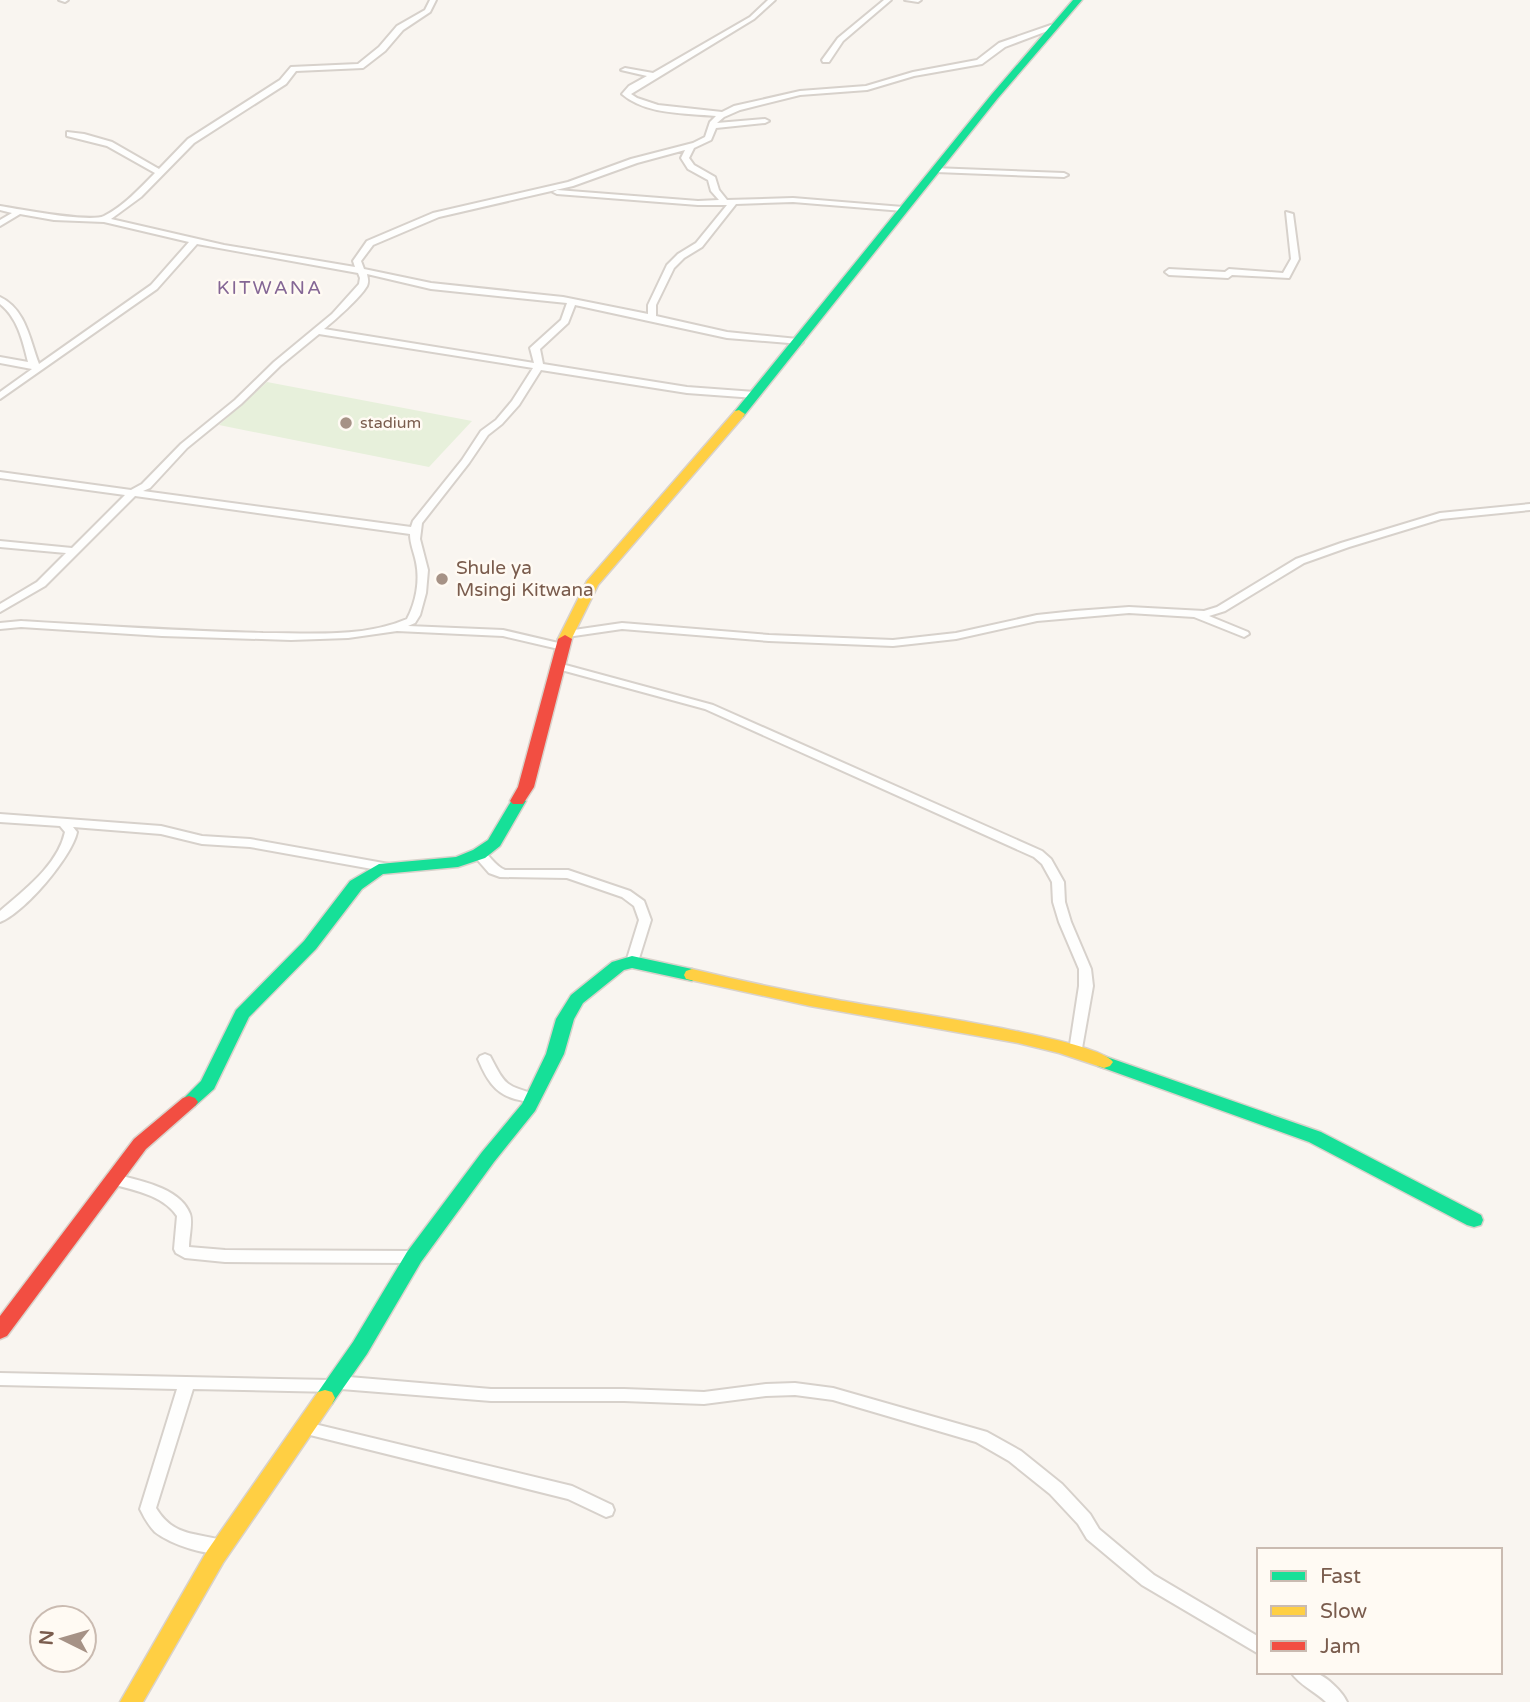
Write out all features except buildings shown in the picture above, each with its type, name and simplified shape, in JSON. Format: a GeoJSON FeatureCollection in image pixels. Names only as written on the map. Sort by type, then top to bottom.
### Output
{"type":"FeatureCollection","features":[{"type":"Feature","properties":{"kind":"street"},"geometry":{"type":"LineString","coordinates":[[104,220],[138,195],[191,141],[283,82],[294,69],[307,66],[354,67],[364,63],[382,49],[400,28],[428,11],[433,0]]}},
{"type":"Feature","properties":{"kind":"street"},"geometry":{"type":"LineString","coordinates":[[772,0],[752,18],[628,91],[628,97],[669,108],[723,114],[778,97],[867,88],[913,74],[978,62],[1002,45],[1054,27]]}},
{"type":"Feature","properties":{"kind":"street"},"geometry":{"type":"LineString","coordinates":[[826,60],[834,54],[840,39],[850,34],[888,0]]}},
{"type":"Feature","properties":{"kind":"street"},"geometry":{"type":"LineString","coordinates":[[908,0],[918,0]]}},
{"type":"Feature","properties":{"kind":"street"},"geometry":{"type":"LineString","coordinates":[[0,1331],[140,1144],[208,1085],[242,1014],[310,945],[355,885],[372,872],[389,868],[458,862],[479,854],[498,837],[526,787],[565,641],[592,584],[653,517],[755,395],[903,209],[1078,0]]}},
{"type":"Feature","properties":{"kind":"street"},"geometry":{"type":"LineString","coordinates":[[625,70],[653,75]]}},
{"type":"Feature","properties":{"kind":"street"},"geometry":{"type":"LineString","coordinates":[[0,610],[41,584],[133,493],[146,486],[184,446],[317,331],[363,285],[357,261],[369,243],[449,211],[570,184],[622,165],[691,146],[708,138],[713,125],[723,114]]}},
{"type":"Feature","properties":{"kind":"street"},"geometry":{"type":"LineString","coordinates":[[713,125],[765,121]]}},
{"type":"Feature","properties":{"kind":"street"},"geometry":{"type":"LineString","coordinates":[[70,134],[95,138],[126,152],[144,166],[161,172]]}},
{"type":"Feature","properties":{"kind":"street"},"geometry":{"type":"LineString","coordinates":[[691,146],[685,158],[691,167],[712,179],[715,191],[729,203]]}},
{"type":"Feature","properties":{"kind":"street"},"geometry":{"type":"LineString","coordinates":[[936,170],[1064,175]]}},
{"type":"Feature","properties":{"kind":"street"},"geometry":{"type":"LineString","coordinates":[[535,192],[729,203],[793,200],[903,209]]}},
{"type":"Feature","properties":{"kind":"street"},"geometry":{"type":"LineString","coordinates":[[652,318],[650,311],[654,300],[675,260],[699,245],[729,203]]}},
{"type":"Feature","properties":{"kind":"street"},"geometry":{"type":"LineString","coordinates":[[0,208],[104,220],[195,241],[442,288],[572,302],[793,348]]}},
{"type":"Feature","properties":{"kind":"street"},"geometry":{"type":"LineString","coordinates":[[0,223],[17,212]]}},
{"type":"Feature","properties":{"kind":"street"},"geometry":{"type":"LineString","coordinates":[[1168,272],[1286,276],[1295,259],[1290,214]]}},
{"type":"Feature","properties":{"kind":"street"},"geometry":{"type":"LineString","coordinates":[[384,224],[395,231]]}},
{"type":"Feature","properties":{"kind":"street"},"geometry":{"type":"LineString","coordinates":[[0,396],[36,367],[154,288],[195,241]]}},
{"type":"Feature","properties":{"kind":"street"},"geometry":{"type":"LineString","coordinates":[[0,300],[7,304],[20,323],[36,367]]}},
{"type":"Feature","properties":{"kind":"street"},"geometry":{"type":"LineString","coordinates":[[400,629],[412,620],[422,583],[422,563],[415,546],[414,531],[417,523],[467,461],[484,433],[516,403],[539,366],[535,348],[565,321],[572,302]]}},
{"type":"Feature","properties":{"kind":"street"},"geometry":{"type":"LineString","coordinates":[[317,331],[687,390],[755,395]]}},
{"type":"Feature","properties":{"kind":"street"},"geometry":{"type":"LineString","coordinates":[[764,341],[793,348]]}},
{"type":"Feature","properties":{"kind":"street"},"geometry":{"type":"LineString","coordinates":[[0,360],[36,367]]}},
{"type":"Feature","properties":{"kind":"street"},"geometry":{"type":"LineString","coordinates":[[0,475],[414,531]]}},
{"type":"Feature","properties":{"kind":"street"},"geometry":{"type":"LineString","coordinates":[[1195,615],[1221,608],[1300,561],[1345,545],[1440,516],[1530,507]]}},
{"type":"Feature","properties":{"kind":"street"},"geometry":{"type":"LineString","coordinates":[[0,544],[76,551]]}},
{"type":"Feature","properties":{"kind":"street"},"geometry":{"type":"LineString","coordinates":[[0,626],[22,624],[185,634],[290,636],[380,633],[400,629],[503,633],[565,641],[622,626],[769,638],[893,643],[919,642],[1003,628],[1037,618],[1129,610],[1195,615],[1244,634]]}},
{"type":"Feature","properties":{"kind":"street"},"geometry":{"type":"LineString","coordinates":[[558,666],[709,707],[1038,855],[1047,862],[1058,882],[1059,902],[1065,922],[1085,969],[1086,986],[1076,1051]]}},
{"type":"Feature","properties":{"kind":"street"},"geometry":{"type":"LineString","coordinates":[[0,818],[65,825],[161,830],[202,840],[250,843],[389,868]]}},
{"type":"Feature","properties":{"kind":"street"},"geometry":{"type":"LineString","coordinates":[[0,918],[60,858],[71,839],[71,832],[65,825]]}},
{"type":"Feature","properties":{"kind":"street"},"geometry":{"type":"LineString","coordinates":[[479,854],[493,870],[504,874],[568,874],[626,894],[640,904],[645,920],[632,962]]}},
{"type":"Feature","properties":{"kind":"street"},"geometry":{"type":"LineString","coordinates":[[131,1702],[222,1547],[336,1384],[414,1257],[533,1098],[555,1054],[565,1019],[577,999],[618,966],[632,962],[647,963],[769,994],[964,1028],[1076,1051],[1167,1086],[1315,1137],[1475,1220]]}},
{"type":"Feature","properties":{"kind":"street"},"geometry":{"type":"LineString","coordinates":[[485,1059],[493,1080],[499,1086],[518,1096],[533,1098]]}},
{"type":"Feature","properties":{"kind":"street"},"geometry":{"type":"LineString","coordinates":[[113,1179],[137,1185],[178,1205],[184,1216],[180,1243],[185,1252],[225,1256],[414,1257]]}},
{"type":"Feature","properties":{"kind":"street"},"geometry":{"type":"LineString","coordinates":[[0,1379],[336,1384],[491,1395],[704,1398],[766,1390],[833,1394],[981,1437],[1015,1456],[1056,1489],[1084,1519],[1093,1534],[1147,1580],[1257,1645]]}},
{"type":"Feature","properties":{"kind":"street"},"geometry":{"type":"LineString","coordinates":[[187,1383],[148,1508],[172,1536],[199,1545],[222,1547]]}},
{"type":"Feature","properties":{"kind":"street"},"geometry":{"type":"LineString","coordinates":[[306,1428],[554,1488],[572,1493],[606,1510]]}},
{"type":"Feature","properties":{"kind":"street"},"geometry":{"type":"LineString","coordinates":[[1303,1674],[1322,1686],[1338,1702]]}},
{"type":"Feature","properties":{"kind":"green space","name":"stadium"},"geometry":{"type":"Polygon","coordinates":[[[267,382],[472,421],[429,467],[219,425],[267,382]]]}},
{"type":"Feature","properties":{"kind":"traffic: fast"},"geometry":{"type":"LineString","coordinates":[[739,414],[995,96],[1078,0]]}},
{"type":"Feature","properties":{"kind":"traffic: fast"},"geometry":{"type":"LineString","coordinates":[[189,1102],[208,1085],[242,1014],[310,945],[356,885],[379,869],[458,862],[479,854],[494,843],[518,801]]}},
{"type":"Feature","properties":{"kind":"traffic: fast"},"geometry":{"type":"LineString","coordinates":[[325,1398],[360,1348],[414,1257],[488,1157],[529,1107],[555,1054],[565,1019],[577,999],[618,966],[632,962],[692,975]]}},
{"type":"Feature","properties":{"kind":"traffic: fast"},"geometry":{"type":"LineString","coordinates":[[1104,1062],[1315,1137],[1474,1220]]}},
{"type":"Feature","properties":{"kind":"traffic: slow"},"geometry":{"type":"LineString","coordinates":[[565,639],[592,584],[739,414]]}},
{"type":"Feature","properties":{"kind":"traffic: slow"},"geometry":{"type":"LineString","coordinates":[[692,975],[810,1000],[1018,1038],[1062,1048],[1104,1062]]}},
{"type":"Feature","properties":{"kind":"traffic: slow"},"geometry":{"type":"LineString","coordinates":[[131,1702],[215,1557],[325,1398]]}},
{"type":"Feature","properties":{"kind":"traffic: jam"},"geometry":{"type":"LineString","coordinates":[[518,801],[526,787],[565,639]]}},
{"type":"Feature","properties":{"kind":"traffic: jam"},"geometry":{"type":"LineString","coordinates":[[0,1331],[140,1144],[189,1102]]}},
{"type":"Feature","properties":{"kind":"place","name":"stadium"},"geometry":{"type":"Point","coordinates":[346,423]}},
{"type":"Feature","properties":{"kind":"place","name":"Shule ya Msingi Kitwana"},"geometry":{"type":"Point","coordinates":[442,579]}},
{"type":"Feature","properties":{"kind":"district","name":"KITWANA"},"geometry":{"type":"Point","coordinates":[270,288]}}]}
